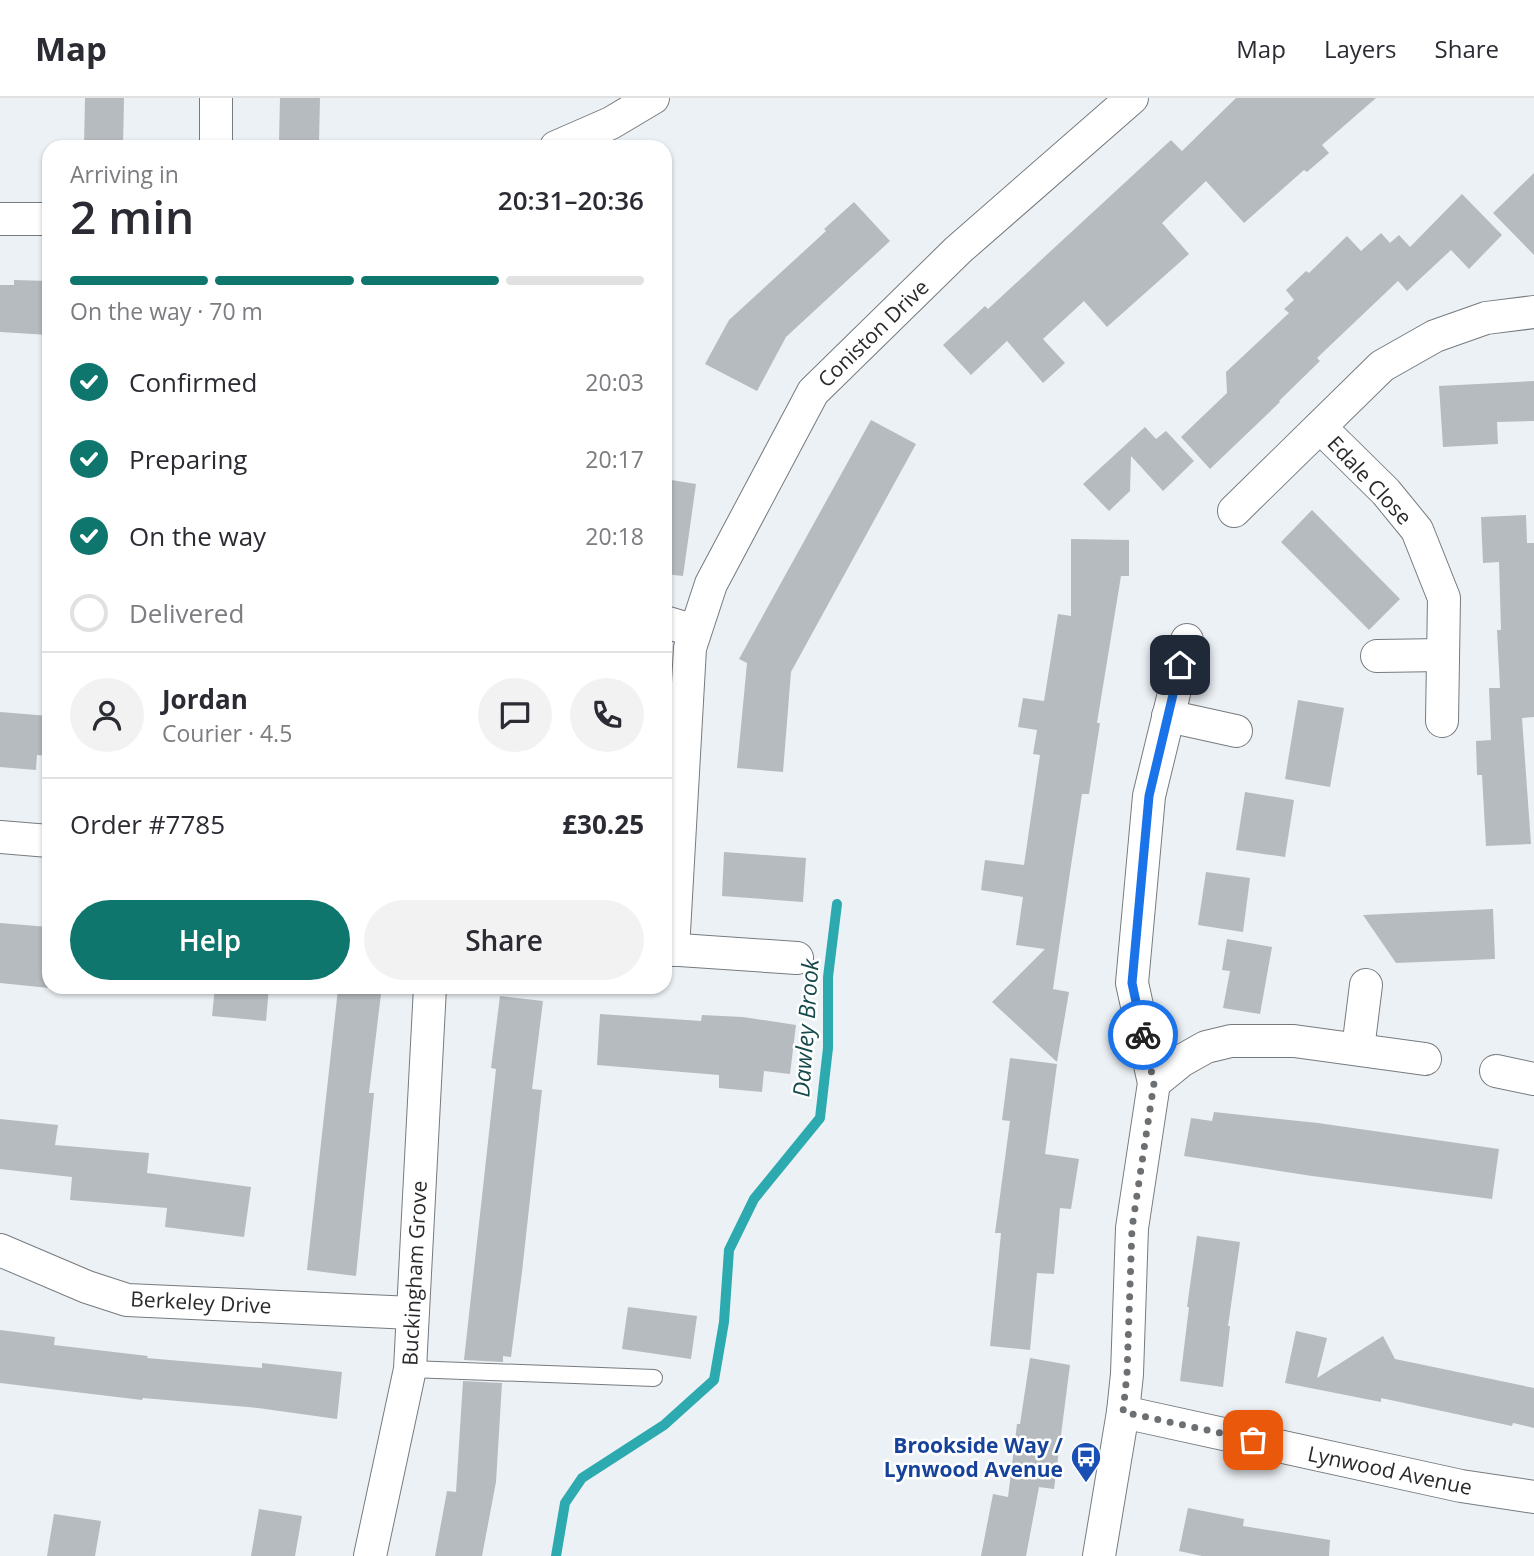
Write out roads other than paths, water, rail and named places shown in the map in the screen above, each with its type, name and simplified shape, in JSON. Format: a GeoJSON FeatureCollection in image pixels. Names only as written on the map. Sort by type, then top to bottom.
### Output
{"type":"FeatureCollection","features":[{"type":"Feature","properties":{"kind":"street"},"geometry":{"type":"LineString","coordinates":[[216,98],[216,140]]}},
{"type":"Feature","properties":{"kind":"street"},"geometry":{"type":"LineString","coordinates":[[566,140],[609,110],[653,98]]}},
{"type":"Feature","properties":{"kind":"street","name":"Coniston Drive"},"geometry":{"type":"LineString","coordinates":[[672,907],[690,648],[711,584],[813,392],[958,250],[1132,98]]}},
{"type":"Feature","properties":{"kind":"street"},"geometry":{"type":"LineString","coordinates":[[0,219],[42,219]]}},
{"type":"Feature","properties":{"kind":"street","name":"Edale Close"},"geometry":{"type":"LineString","coordinates":[[1234,512],[1382,366],[1436,336],[1486,318],[1534,312]]}},
{"type":"Feature","properties":{"kind":"street","name":"Edale Close"},"geometry":{"type":"LineString","coordinates":[[1320,427],[1385,492],[1417,530],[1444,598],[1442,721]]}},
{"type":"Feature","properties":{"kind":"street"},"geometry":{"type":"LineString","coordinates":[[672,624],[695,631]]}},
{"type":"Feature","properties":{"kind":"street"},"geometry":{"type":"LineString","coordinates":[[1099,1556],[1123,1412],[1127,1374],[1132,1228],[1154,1083],[1132,983],[1149,796],[1187,640]]}},
{"type":"Feature","properties":{"kind":"street"},"geometry":{"type":"LineString","coordinates":[[1377,656],[1443,655]]}},
{"type":"Feature","properties":{"kind":"street"},"geometry":{"type":"LineString","coordinates":[[1168,716],[1236,731]]}},
{"type":"Feature","properties":{"kind":"street"},"geometry":{"type":"LineString","coordinates":[[0,837],[42,840]]}},
{"type":"Feature","properties":{"kind":"street"},"geometry":{"type":"LineString","coordinates":[[672,950],[797,958]]}},
{"type":"Feature","properties":{"kind":"street"},"geometry":{"type":"LineString","coordinates":[[1358,1049],[1366,985]]}},
{"type":"Feature","properties":{"kind":"street","name":"Buckingham Grove"},"geometry":{"type":"LineString","coordinates":[[370,1556],[410,1369],[430,994]]}},
{"type":"Feature","properties":{"kind":"street"},"geometry":{"type":"LineString","coordinates":[[1154,1083],[1181,1061],[1206,1047],[1231,1041],[1293,1041],[1425,1059]]}},
{"type":"Feature","properties":{"kind":"street"},"geometry":{"type":"LineString","coordinates":[[1496,1071],[1534,1079]]}},
{"type":"Feature","properties":{"kind":"street","name":"Berkeley Drive"},"geometry":{"type":"LineString","coordinates":[[0,1250],[87,1287],[127,1300],[412,1313]]}},
{"type":"Feature","properties":{"kind":"street","name":"Lynwood Avenue"},"geometry":{"type":"LineString","coordinates":[[1123,1412],[1461,1486],[1534,1497]]}},
{"type":"Feature","properties":{"kind":"lane"},"geometry":{"type":"LineString","coordinates":[[410,1369],[654,1378]]}},
{"type":"Feature","properties":{"kind":"waterway","name":"Dawley Brook"},"geometry":{"type":"LineString","coordinates":[[556,1556],[565,1503],[582,1478],[664,1425],[714,1380],[724,1322],[729,1250],[754,1199],[820,1118],[828,1048],[828,977],[837,904]]}},
{"type":"Feature","properties":{"kind":"place","name":"Brookside Way / Lynwood Avenue"},"geometry":{"type":"Point","coordinates":[1086,1484]}}]}
